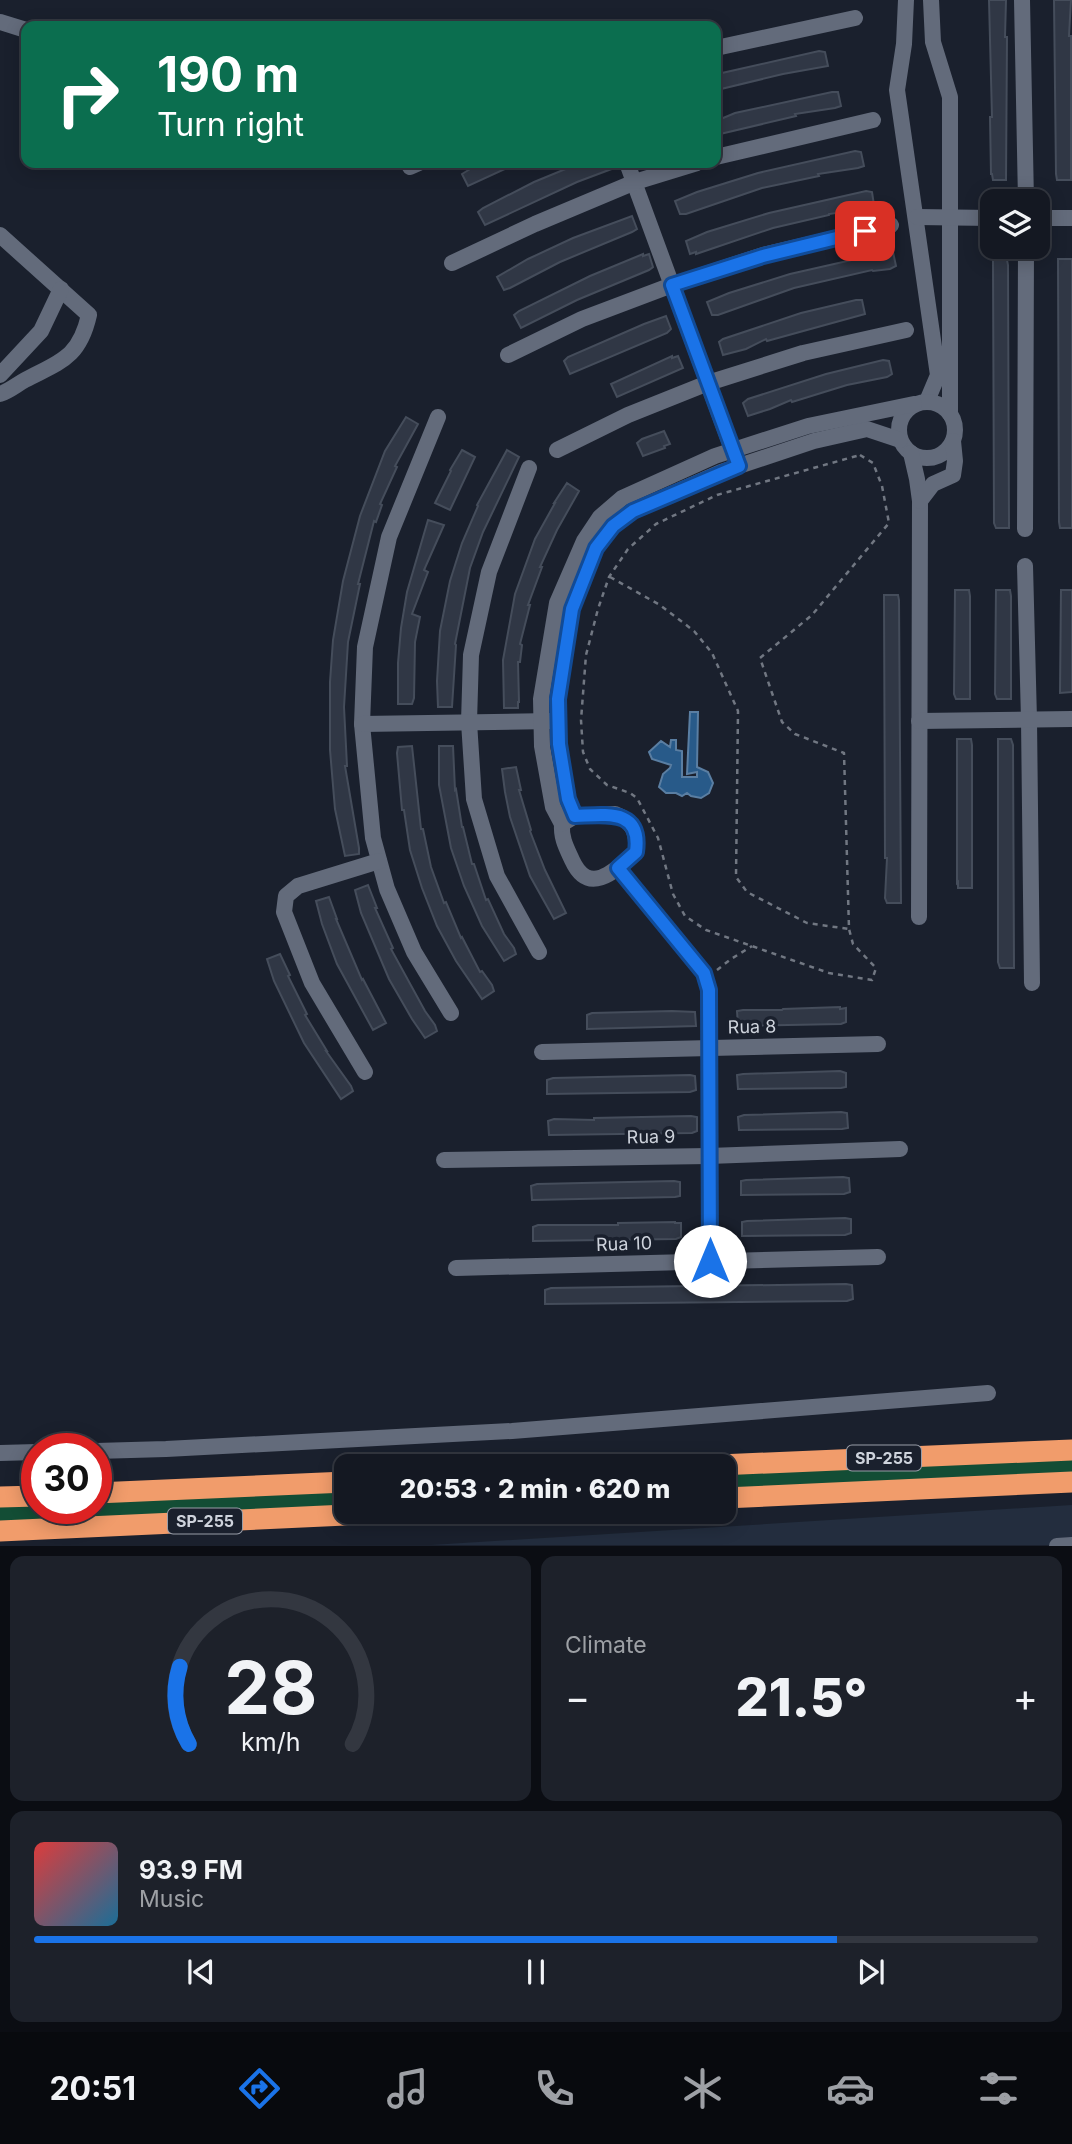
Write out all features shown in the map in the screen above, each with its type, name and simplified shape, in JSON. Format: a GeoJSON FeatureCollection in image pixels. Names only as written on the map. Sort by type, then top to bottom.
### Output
{"type":"FeatureCollection","features":[{"type":"Feature","properties":{"kind":"highway","name":"SP-255"},"geometry":{"type":"LineString","coordinates":[[736,1464],[1072,1450]]}},
{"type":"Feature","properties":{"kind":"highway","name":"SP-255"},"geometry":{"type":"LineString","coordinates":[[736,1497],[1072,1482]]}},
{"type":"Feature","properties":{"kind":"highway","name":"SP-255"},"geometry":{"type":"LineString","coordinates":[[112,1492],[334,1483]]}},
{"type":"Feature","properties":{"kind":"highway"},"geometry":{"type":"LineString","coordinates":[[0,1497],[21,1496]]}},
{"type":"Feature","properties":{"kind":"highway","name":"SP-255"},"geometry":{"type":"LineString","coordinates":[[0,1531],[334,1516]]}},
{"type":"Feature","properties":{"kind":"street"},"geometry":{"type":"LineString","coordinates":[[900,440],[898,426],[903,413],[920,403],[938,375],[897,90],[904,44],[906,0]]}},
{"type":"Feature","properties":{"kind":"street"},"geometry":{"type":"LineString","coordinates":[[920,501],[933,484],[953,475],[955,461],[955,427],[950,414],[950,97],[933,42],[931,0]]}},
{"type":"Feature","properties":{"kind":"street"},"geometry":{"type":"LineString","coordinates":[[1022,0],[1026,189]]}},
{"type":"Feature","properties":{"kind":"street"},"geometry":{"type":"LineString","coordinates":[[721,47],[855,18]]}},
{"type":"Feature","properties":{"kind":"street"},"geometry":{"type":"LineString","coordinates":[[0,22],[21,28]]}},
{"type":"Feature","properties":{"kind":"street"},"geometry":{"type":"LineString","coordinates":[[904,44],[919,40],[933,42]]}},
{"type":"Feature","properties":{"kind":"street"},"geometry":{"type":"LineString","coordinates":[[721,156],[873,120]]}},
{"type":"Feature","properties":{"kind":"street"},"geometry":{"type":"LineString","coordinates":[[629,168],[739,466]]}},
{"type":"Feature","properties":{"kind":"street"},"geometry":{"type":"LineString","coordinates":[[452,263],[535,224],[635,183],[682,168]]}},
{"type":"Feature","properties":{"kind":"street"},"geometry":{"type":"LineString","coordinates":[[917,217],[980,218]]}},
{"type":"Feature","properties":{"kind":"street"},"geometry":{"type":"LineString","coordinates":[[1050,218],[1072,218]]}},
{"type":"Feature","properties":{"kind":"street"},"geometry":{"type":"LineString","coordinates":[[508,355],[582,319],[672,285],[763,256],[891,225]]}},
{"type":"Feature","properties":{"kind":"street"},"geometry":{"type":"LineString","coordinates":[[0,235],[89,315],[82,335],[70,353],[55,366],[0,394]]}},
{"type":"Feature","properties":{"kind":"street"},"geometry":{"type":"LineString","coordinates":[[1025,529],[1026,259]]}},
{"type":"Feature","properties":{"kind":"street"},"geometry":{"type":"LineString","coordinates":[[0,375],[41,331],[61,289]]}},
{"type":"Feature","properties":{"kind":"street"},"geometry":{"type":"LineString","coordinates":[[557,450],[628,415],[708,383],[803,353],[906,330]]}},
{"type":"Feature","properties":{"kind":"street"},"geometry":{"type":"LineString","coordinates":[[25,349],[29,364],[38,374]]}},
{"type":"Feature","properties":{"kind":"street"},"geometry":{"type":"LineString","coordinates":[[950,414],[940,405],[920,403],[808,426],[733,450],[622,498],[600,517],[584,541],[557,603],[541,699],[542,746],[553,807],[568,820],[615,814],[625,818],[638,838],[636,852],[602,878],[589,879],[578,873],[561,838],[568,820],[568,799],[559,744],[558,699],[572,609],[596,548],[613,526],[633,511],[739,466],[814,441],[867,429],[900,440],[919,458],[933,458],[946,452],[953,440]]}},
{"type":"Feature","properties":{"kind":"street"},"geometry":{"type":"LineString","coordinates":[[438,417],[388,537],[365,647],[362,724],[373,838],[387,889],[414,952],[451,1013]]}},
{"type":"Feature","properties":{"kind":"street"},"geometry":{"type":"LineString","coordinates":[[911,453],[920,501],[919,917]]}},
{"type":"Feature","properties":{"kind":"street"},"geometry":{"type":"LineString","coordinates":[[529,468],[489,572],[471,655],[469,722],[474,799],[497,876],[539,952]]}},
{"type":"Feature","properties":{"kind":"street"},"geometry":{"type":"LineString","coordinates":[[1025,566],[1032,983]]}},
{"type":"Feature","properties":{"kind":"street"},"geometry":{"type":"LineString","coordinates":[[919,721],[1072,719]]}},
{"type":"Feature","properties":{"kind":"street"},"geometry":{"type":"LineString","coordinates":[[362,724],[558,721]]}},
{"type":"Feature","properties":{"kind":"street"},"geometry":{"type":"LineString","coordinates":[[365,1072],[312,983],[284,912],[286,897],[298,886],[379,861]]}},
{"type":"Feature","properties":{"kind":"street"},"geometry":{"type":"LineString","coordinates":[[618,868],[704,973],[709,990],[710,1261]]}},
{"type":"Feature","properties":{"kind":"street","name":"Rua 8"},"geometry":{"type":"LineString","coordinates":[[542,1052],[878,1044]]}},
{"type":"Feature","properties":{"kind":"street","name":"Rua 9"},"geometry":{"type":"LineString","coordinates":[[444,1160],[709,1156],[900,1149]]}},
{"type":"Feature","properties":{"kind":"street","name":"Rua 10"},"geometry":{"type":"LineString","coordinates":[[456,1268],[878,1257]]}},
{"type":"Feature","properties":{"kind":"street"},"geometry":{"type":"LineString","coordinates":[[112,1451],[512,1431],[988,1393]]}},
{"type":"Feature","properties":{"kind":"street"},"geometry":{"type":"LineString","coordinates":[[0,1453],[21,1452]]}},
{"type":"Feature","properties":{"kind":"street"},"geometry":{"type":"LineString","coordinates":[[1057,1545],[1072,1545]]}},
{"type":"Feature","properties":{"kind":"path"},"geometry":{"type":"LineString","coordinates":[[860,455],[873,463],[883,486],[889,523],[812,615],[760,658],[782,722],[795,734],[845,753],[849,929],[853,944],[876,968],[872,980],[829,973],[706,930],[685,916],[673,894],[658,838],[638,798],[607,785],[590,769],[583,752],[581,720],[586,655],[610,577],[628,549],[656,524],[706,500],[860,455]]}},
{"type":"Feature","properties":{"kind":"path"},"geometry":{"type":"LineString","coordinates":[[610,577],[660,605],[694,631],[712,653],[738,711],[736,877],[747,892],[807,923],[849,929]]}},
{"type":"Feature","properties":{"kind":"path"},"geometry":{"type":"LineString","coordinates":[[706,980],[752,946]]}},
{"type":"Feature","properties":{"kind":"shaded area"},"geometry":{"type":"Polygon","coordinates":[[[1072,1505],[1072,1545],[431,1545],[1072,1505]]]}},
{"type":"Feature","properties":{"kind":"green space"},"geometry":{"type":"Polygon","coordinates":[[[1072,1459],[1072,1475],[736,1490],[736,1473],[1072,1459]]]}},
{"type":"Feature","properties":{"kind":"green space"},"geometry":{"type":"Polygon","coordinates":[[[334,1491],[334,1507],[112,1516],[112,1500],[334,1491]]]}},
{"type":"Feature","properties":{"kind":"green space"},"geometry":{"type":"Polygon","coordinates":[[[21,1504],[21,1520],[0,1521],[0,1505],[21,1504]]]}},
{"type":"Feature","properties":{"kind":"water"},"geometry":{"type":"Polygon","coordinates":[[[690,712],[698,712],[697,767],[708,772],[713,783],[709,793],[701,798],[687,793],[682,796],[666,793],[659,787],[663,774],[671,765],[652,759],[649,752],[661,741],[670,747],[671,740],[676,740],[676,750],[682,751],[682,777],[697,777],[697,772],[687,774],[690,712]]]}},
{"type":"Feature","properties":{"kind":"building"},"geometry":{"type":"Polygon","coordinates":[[[989,0],[1006,0],[1006,180],[993,180],[991,174],[989,0]]]}},
{"type":"Feature","properties":{"kind":"building"},"geometry":{"type":"Polygon","coordinates":[[[1054,0],[1071,0],[1071,180],[1057,180],[1056,174],[1054,0]]]}},
{"type":"Feature","properties":{"kind":"building"},"geometry":{"type":"Polygon","coordinates":[[[819,51],[825,52],[828,66],[721,89],[722,73],[819,51]]]}},
{"type":"Feature","properties":{"kind":"building"},"geometry":{"type":"Polygon","coordinates":[[[832,92],[838,92],[841,106],[795,114],[796,116],[721,134],[721,119],[735,113],[832,92]]]}},
{"type":"Feature","properties":{"kind":"building"},"geometry":{"type":"Polygon","coordinates":[[[855,151],[861,152],[864,166],[762,188],[686,214],[680,214],[675,201],[758,173],[855,151]]]}},
{"type":"Feature","properties":{"kind":"building"},"geometry":{"type":"Polygon","coordinates":[[[472,168],[507,168],[468,186],[462,174],[472,168]]]}},
{"type":"Feature","properties":{"kind":"building"},"geometry":{"type":"Polygon","coordinates":[[[568,168],[614,168],[577,182],[485,225],[478,212],[534,182],[568,168]]]}},
{"type":"Feature","properties":{"kind":"building"},"geometry":{"type":"Polygon","coordinates":[[[866,191],[872,192],[874,205],[869,208],[829,214],[773,228],[690,254],[686,241],[707,232],[769,213],[866,191]]]}},
{"type":"Feature","properties":{"kind":"building"},"geometry":{"type":"Polygon","coordinates":[[[632,216],[637,229],[632,232],[560,262],[510,288],[504,290],[497,277],[573,238],[632,216]]]}},
{"type":"Feature","properties":{"kind":"building"},"geometry":{"type":"Polygon","coordinates":[[[893,252],[896,266],[890,269],[872,270],[794,288],[718,315],[712,315],[707,302],[790,274],[893,252]]]}},
{"type":"Feature","properties":{"kind":"building"},"geometry":{"type":"Polygon","coordinates":[[[649,254],[653,267],[649,270],[577,300],[521,328],[514,315],[590,276],[649,254]]]}},
{"type":"Feature","properties":{"kind":"building"},"geometry":{"type":"Polygon","coordinates":[[[1058,259],[1072,259],[1072,528],[1060,528],[1059,522],[1058,259]]]}},
{"type":"Feature","properties":{"kind":"building"},"geometry":{"type":"Polygon","coordinates":[[[993,260],[1007,260],[1008,265],[1009,528],[996,528],[994,523],[993,260]]]}},
{"type":"Feature","properties":{"kind":"building"},"geometry":{"type":"Polygon","coordinates":[[[862,300],[865,314],[767,341],[766,339],[746,349],[723,355],[719,342],[723,339],[801,313],[862,300]]]}},
{"type":"Feature","properties":{"kind":"building"},"geometry":{"type":"Polygon","coordinates":[[[666,316],[671,329],[667,333],[570,374],[564,361],[568,357],[666,316]]]}},
{"type":"Feature","properties":{"kind":"building"},"geometry":{"type":"Polygon","coordinates":[[[672,356],[678,356],[683,368],[617,397],[611,384],[672,356]]]}},
{"type":"Feature","properties":{"kind":"building"},"geometry":{"type":"Polygon","coordinates":[[[883,360],[889,361],[892,374],[887,377],[847,385],[792,402],[791,400],[748,416],[743,403],[748,399],[826,374],[883,360]]]}},
{"type":"Feature","properties":{"kind":"building"},"geometry":{"type":"Polygon","coordinates":[[[406,417],[418,424],[395,466],[397,467],[380,504],[382,505],[376,522],[374,521],[358,584],[348,642],[344,707],[345,766],[359,854],[345,856],[335,809],[330,750],[333,640],[343,581],[360,516],[385,451],[406,417]]]}},
{"type":"Feature","properties":{"kind":"building"},"geometry":{"type":"Polygon","coordinates":[[[664,431],[670,444],[643,456],[637,443],[664,431]]]}},
{"type":"Feature","properties":{"kind":"building"},"geometry":{"type":"Polygon","coordinates":[[[462,450],[475,457],[450,510],[435,503],[462,450]]]}},
{"type":"Feature","properties":{"kind":"building"},"geometry":{"type":"Polygon","coordinates":[[[507,450],[519,457],[483,532],[470,568],[455,644],[452,707],[438,707],[440,631],[450,581],[477,505],[507,450]]]}},
{"type":"Feature","properties":{"kind":"building"},"geometry":{"type":"Polygon","coordinates":[[[567,483],[579,491],[540,567],[528,605],[518,662],[518,708],[504,708],[503,660],[515,594],[535,539],[567,483]]]}},
{"type":"Feature","properties":{"kind":"building"},"geometry":{"type":"Polygon","coordinates":[[[428,520],[444,525],[424,570],[428,572],[412,614],[420,617],[415,642],[414,698],[412,704],[398,704],[401,628],[407,592],[428,520]]]}},
{"type":"Feature","properties":{"kind":"building"},"geometry":{"type":"Polygon","coordinates":[[[955,590],[969,590],[970,596],[970,699],[956,699],[954,694],[955,590]]]}},
{"type":"Feature","properties":{"kind":"building"},"geometry":{"type":"Polygon","coordinates":[[[996,590],[1010,590],[1011,596],[1011,699],[997,699],[995,694],[996,590]]]}},
{"type":"Feature","properties":{"kind":"building"},"geometry":{"type":"Polygon","coordinates":[[[1061,590],[1072,590],[1072,692],[1060,693],[1061,590]]]}},
{"type":"Feature","properties":{"kind":"building"},"geometry":{"type":"Polygon","coordinates":[[[884,595],[898,595],[899,600],[901,903],[887,903],[885,898],[887,858],[884,595]]]}},
{"type":"Feature","properties":{"kind":"building"},"geometry":{"type":"Polygon","coordinates":[[[957,739],[971,739],[972,745],[972,888],[958,888],[957,883],[957,739]]]}},
{"type":"Feature","properties":{"kind":"building"},"geometry":{"type":"Polygon","coordinates":[[[998,739],[1011,739],[1013,745],[1014,968],[1000,968],[998,962],[998,739]]]}},
{"type":"Feature","properties":{"kind":"building"},"geometry":{"type":"Polygon","coordinates":[[[412,746],[421,829],[431,867],[461,938],[480,972],[482,971],[492,985],[494,991],[482,999],[456,961],[437,926],[410,850],[402,810],[397,753],[398,747],[412,746]]]}},
{"type":"Feature","properties":{"kind":"building"},"geometry":{"type":"Polygon","coordinates":[[[439,746],[453,746],[455,790],[472,864],[486,900],[488,899],[516,954],[504,961],[482,926],[451,848],[439,785],[439,746]]]}},
{"type":"Feature","properties":{"kind":"building"},"geometry":{"type":"Polygon","coordinates":[[[516,767],[530,831],[566,913],[554,919],[530,876],[510,817],[502,769],[516,767]]]}},
{"type":"Feature","properties":{"kind":"building"},"geometry":{"type":"Polygon","coordinates":[[[368,885],[393,948],[391,949],[435,1025],[437,1031],[425,1038],[389,979],[361,913],[355,890],[368,885]]]}},
{"type":"Feature","properties":{"kind":"building"},"geometry":{"type":"Polygon","coordinates":[[[329,897],[362,980],[386,1023],[373,1030],[337,964],[322,924],[316,901],[329,897]]]}},
{"type":"Feature","properties":{"kind":"building"},"geometry":{"type":"Polygon","coordinates":[[[280,954],[307,1014],[305,1015],[351,1086],[353,1091],[341,1099],[304,1043],[274,981],[267,959],[280,954]]]}},
{"type":"Feature","properties":{"kind":"building"},"geometry":{"type":"Polygon","coordinates":[[[846,1008],[846,1022],[841,1024],[738,1026],[737,1011],[846,1008]]]}},
{"type":"Feature","properties":{"kind":"building"},"geometry":{"type":"Polygon","coordinates":[[[695,1012],[696,1026],[587,1029],[587,1015],[592,1013],[695,1012]]]}},
{"type":"Feature","properties":{"kind":"building"},"geometry":{"type":"Polygon","coordinates":[[[840,1071],[846,1073],[846,1087],[738,1089],[737,1075],[840,1071]]]}},
{"type":"Feature","properties":{"kind":"building"},"geometry":{"type":"Polygon","coordinates":[[[695,1076],[696,1090],[690,1092],[547,1094],[547,1080],[553,1078],[695,1076]]]}},
{"type":"Feature","properties":{"kind":"building"},"geometry":{"type":"Polygon","coordinates":[[[847,1113],[848,1128],[739,1130],[738,1117],[744,1115],[847,1113]]]}},
{"type":"Feature","properties":{"kind":"building"},"geometry":{"type":"Polygon","coordinates":[[[697,1117],[697,1131],[692,1133],[549,1135],[548,1121],[554,1119],[697,1117]]]}},
{"type":"Feature","properties":{"kind":"building"},"geometry":{"type":"Polygon","coordinates":[[[849,1178],[850,1192],[844,1194],[741,1195],[741,1181],[746,1180],[849,1178]]]}},
{"type":"Feature","properties":{"kind":"building"},"geometry":{"type":"Polygon","coordinates":[[[680,1182],[680,1196],[532,1200],[531,1186],[537,1184],[680,1182]]]}},
{"type":"Feature","properties":{"kind":"building"},"geometry":{"type":"Polygon","coordinates":[[[851,1219],[851,1233],[845,1235],[742,1236],[742,1222],[747,1221],[851,1219]]]}},
{"type":"Feature","properties":{"kind":"building"},"geometry":{"type":"Polygon","coordinates":[[[681,1223],[681,1237],[676,1239],[533,1241],[533,1227],[538,1225],[681,1223]]]}},
{"type":"Feature","properties":{"kind":"building"},"geometry":{"type":"Polygon","coordinates":[[[852,1285],[853,1299],[847,1301],[545,1304],[545,1290],[551,1288],[852,1285]]]}},
{"type":"Feature","properties":{"kind":"route"},"geometry":{"type":"LineString","coordinates":[[710,1261],[709,990],[704,973],[618,868],[636,852],[638,838],[634,829],[625,818],[615,814],[575,816],[568,799],[559,744],[558,699],[572,609],[596,548],[613,526],[633,511],[739,466],[672,285],[763,256],[865,231]]}}]}
